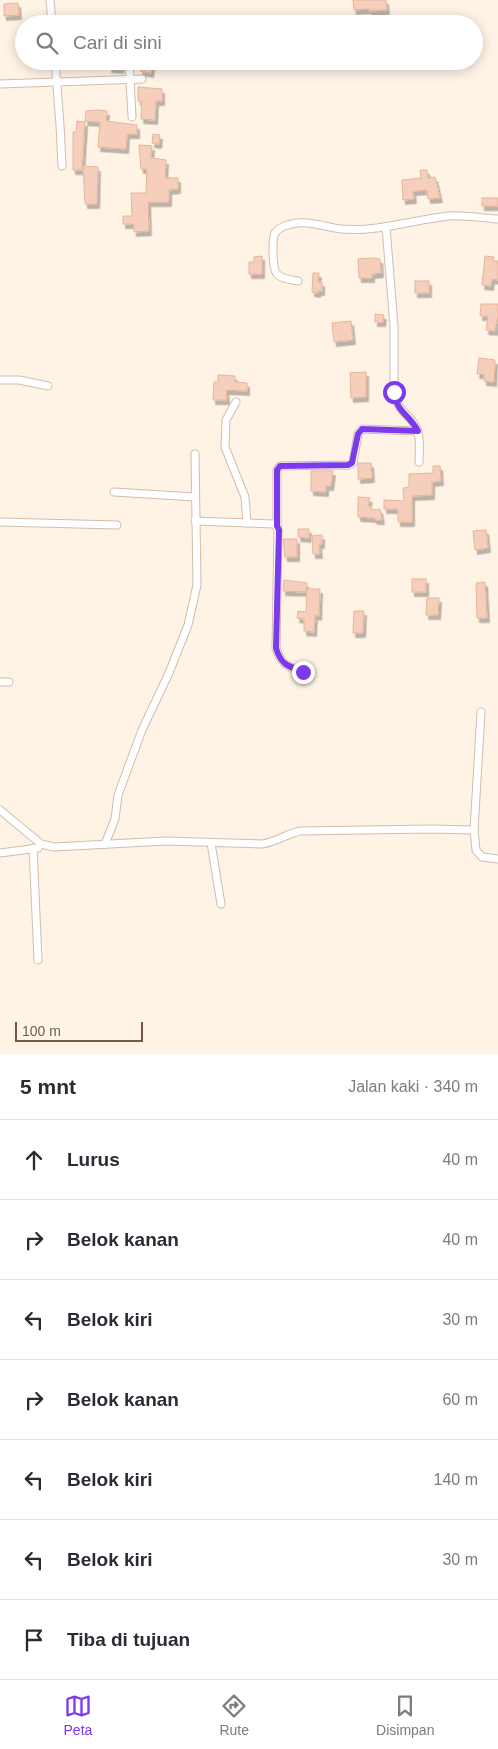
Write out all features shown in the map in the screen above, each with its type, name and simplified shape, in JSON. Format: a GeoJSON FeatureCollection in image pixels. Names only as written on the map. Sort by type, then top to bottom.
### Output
{"type":"FeatureCollection","features":[{"type":"Feature","properties":{"kind":"street"},"geometry":{"type":"LineString","coordinates":[[50,0],[51,15]]}},
{"type":"Feature","properties":{"kind":"street"},"geometry":{"type":"LineString","coordinates":[[56,70],[62,166]]}},
{"type":"Feature","properties":{"kind":"street"},"geometry":{"type":"LineString","coordinates":[[130,70],[132,117]]}},
{"type":"Feature","properties":{"kind":"street"},"geometry":{"type":"LineString","coordinates":[[0,84],[142,79]]}},
{"type":"Feature","properties":{"kind":"street"},"geometry":{"type":"LineString","coordinates":[[298,281],[281,277],[274,270],[273,242],[275,233],[282,227],[291,224],[307,223],[342,229],[386,227],[450,216],[498,219]]}},
{"type":"Feature","properties":{"kind":"street"},"geometry":{"type":"LineString","coordinates":[[386,227],[394,326],[395,401],[418,431],[419,462]]}},
{"type":"Feature","properties":{"kind":"street"},"geometry":{"type":"LineString","coordinates":[[0,380],[19,380],[48,386]]}},
{"type":"Feature","properties":{"kind":"street"},"geometry":{"type":"LineString","coordinates":[[236,402],[226,420],[224,448],[245,497],[247,523]]}},
{"type":"Feature","properties":{"kind":"street"},"geometry":{"type":"LineString","coordinates":[[303,672],[286,666],[276,648],[279,530],[277,526],[277,470],[280,466],[348,465],[352,463],[358,434],[362,429],[418,431]]}},
{"type":"Feature","properties":{"kind":"street"},"geometry":{"type":"LineString","coordinates":[[106,844],[115,819],[118,795],[142,730],[169,673],[188,625],[197,585],[194,497],[195,454]]}},
{"type":"Feature","properties":{"kind":"street"},"geometry":{"type":"LineString","coordinates":[[114,492],[194,497]]}},
{"type":"Feature","properties":{"kind":"street"},"geometry":{"type":"LineString","coordinates":[[195,520],[277,526]]}},
{"type":"Feature","properties":{"kind":"street"},"geometry":{"type":"LineString","coordinates":[[0,522],[117,525]]}},
{"type":"Feature","properties":{"kind":"street"},"geometry":{"type":"LineString","coordinates":[[0,682],[9,682]]}},
{"type":"Feature","properties":{"kind":"street"},"geometry":{"type":"LineString","coordinates":[[482,712],[474,830],[476,850],[482,857],[498,858]]}},
{"type":"Feature","properties":{"kind":"street"},"geometry":{"type":"LineString","coordinates":[[0,810],[41,844],[46,846]]}},
{"type":"Feature","properties":{"kind":"street"},"geometry":{"type":"LineString","coordinates":[[0,852],[46,846],[166,841],[268,843],[300,831],[474,830]]}},
{"type":"Feature","properties":{"kind":"street"},"geometry":{"type":"LineString","coordinates":[[211,843],[221,904]]}},
{"type":"Feature","properties":{"kind":"street"},"geometry":{"type":"LineString","coordinates":[[33,848],[38,960]]}},
{"type":"Feature","properties":{"kind":"building"},"geometry":{"type":"Polygon","coordinates":[[[353,0],[386,0],[387,10],[354,10],[353,0]]]}},
{"type":"Feature","properties":{"kind":"building"},"geometry":{"type":"Polygon","coordinates":[[[18,3],[19,15],[4,16],[4,4],[18,3]]]}},
{"type":"Feature","properties":{"kind":"building"},"geometry":{"type":"Polygon","coordinates":[[[140,70],[152,70],[151,73],[140,70]]]}},
{"type":"Feature","properties":{"kind":"building"},"geometry":{"type":"Polygon","coordinates":[[[138,87],[162,89],[162,101],[156,101],[155,120],[141,119],[142,101],[138,101],[138,87]]]}},
{"type":"Feature","properties":{"kind":"building"},"geometry":{"type":"Polygon","coordinates":[[[86,111],[107,111],[106,121],[137,125],[137,134],[127,134],[126,149],[98,147],[100,122],[85,121],[86,111]]]}},
{"type":"Feature","properties":{"kind":"building"},"geometry":{"type":"Polygon","coordinates":[[[77,121],[85,122],[82,170],[73,170],[73,132],[76,132],[77,121]]]}},
{"type":"Feature","properties":{"kind":"building"},"geometry":{"type":"Polygon","coordinates":[[[153,134],[160,135],[159,144],[152,143],[153,134]]]}},
{"type":"Feature","properties":{"kind":"building"},"geometry":{"type":"Polygon","coordinates":[[[139,145],[152,146],[151,158],[166,160],[165,178],[178,178],[178,189],[169,190],[169,202],[148,202],[149,231],[134,232],[134,224],[123,224],[123,216],[132,216],[131,193],[146,193],[147,169],[141,169],[139,145]]]}},
{"type":"Feature","properties":{"kind":"building"},"geometry":{"type":"Polygon","coordinates":[[[83,166],[98,167],[97,204],[85,204],[83,166]]]}},
{"type":"Feature","properties":{"kind":"building"},"geometry":{"type":"Polygon","coordinates":[[[420,170],[427,170],[428,178],[435,177],[440,198],[428,199],[427,190],[413,191],[414,199],[403,200],[402,180],[421,178],[420,170]]]}},
{"type":"Feature","properties":{"kind":"building"},"geometry":{"type":"Polygon","coordinates":[[[482,198],[498,198],[498,206],[482,206],[482,198]]]}},
{"type":"Feature","properties":{"kind":"building"},"geometry":{"type":"Polygon","coordinates":[[[262,256],[262,274],[249,274],[249,262],[254,262],[254,257],[262,256]]]}},
{"type":"Feature","properties":{"kind":"building"},"geometry":{"type":"Polygon","coordinates":[[[485,256],[494,257],[493,261],[498,261],[498,280],[492,279],[491,286],[482,285],[485,256]]]}},
{"type":"Feature","properties":{"kind":"building"},"geometry":{"type":"Polygon","coordinates":[[[358,259],[380,259],[381,273],[372,274],[372,278],[359,278],[358,259]]]}},
{"type":"Feature","properties":{"kind":"building"},"geometry":{"type":"Polygon","coordinates":[[[313,273],[319,273],[318,282],[322,282],[322,291],[318,291],[318,293],[312,292],[313,273]]]}},
{"type":"Feature","properties":{"kind":"building"},"geometry":{"type":"Polygon","coordinates":[[[415,281],[429,281],[429,293],[415,293],[415,281]]]}},
{"type":"Feature","properties":{"kind":"building"},"geometry":{"type":"Polygon","coordinates":[[[481,304],[498,304],[495,331],[486,330],[488,316],[480,316],[481,304]]]}},
{"type":"Feature","properties":{"kind":"building"},"geometry":{"type":"Polygon","coordinates":[[[375,314],[384,315],[383,322],[375,322],[375,314]]]}},
{"type":"Feature","properties":{"kind":"building"},"geometry":{"type":"Polygon","coordinates":[[[351,321],[353,340],[334,342],[332,323],[351,321]]]}},
{"type":"Feature","properties":{"kind":"building"},"geometry":{"type":"Polygon","coordinates":[[[479,358],[495,360],[494,382],[484,381],[484,374],[477,374],[479,358]]]}},
{"type":"Feature","properties":{"kind":"building"},"geometry":{"type":"Polygon","coordinates":[[[366,372],[366,397],[351,398],[350,373],[366,372]]]}},
{"type":"Feature","properties":{"kind":"building"},"geometry":{"type":"Polygon","coordinates":[[[218,375],[235,376],[235,382],[247,383],[247,391],[226,390],[227,400],[213,400],[214,382],[218,382],[218,375]]]}},
{"type":"Feature","properties":{"kind":"building"},"geometry":{"type":"Polygon","coordinates":[[[358,463],[371,463],[372,478],[358,479],[358,463]]]}},
{"type":"Feature","properties":{"kind":"building"},"geometry":{"type":"Polygon","coordinates":[[[433,466],[440,466],[441,481],[432,482],[432,495],[412,496],[412,522],[398,522],[398,509],[384,509],[384,500],[404,501],[403,488],[409,487],[409,474],[433,473],[433,466]]]}},
{"type":"Feature","properties":{"kind":"building"},"geometry":{"type":"Polygon","coordinates":[[[311,471],[333,471],[331,486],[326,486],[326,492],[311,491],[311,471]]]}},
{"type":"Feature","properties":{"kind":"building"},"geometry":{"type":"Polygon","coordinates":[[[358,497],[370,498],[368,506],[371,506],[371,510],[380,509],[382,520],[358,517],[358,497]]]}},
{"type":"Feature","properties":{"kind":"building"},"geometry":{"type":"Polygon","coordinates":[[[298,529],[309,529],[309,538],[298,537],[298,529]]]}},
{"type":"Feature","properties":{"kind":"building"},"geometry":{"type":"Polygon","coordinates":[[[486,530],[488,548],[475,550],[473,531],[486,530]]]}},
{"type":"Feature","properties":{"kind":"building"},"geometry":{"type":"Polygon","coordinates":[[[322,535],[322,544],[319,544],[320,554],[313,554],[312,536],[322,535]]]}},
{"type":"Feature","properties":{"kind":"building"},"geometry":{"type":"Polygon","coordinates":[[[283,539],[297,539],[297,557],[285,557],[283,539]]]}},
{"type":"Feature","properties":{"kind":"building"},"geometry":{"type":"Polygon","coordinates":[[[412,579],[426,579],[426,592],[412,592],[412,579]]]}},
{"type":"Feature","properties":{"kind":"building"},"geometry":{"type":"Polygon","coordinates":[[[284,580],[307,583],[306,592],[283,591],[284,580]]]}},
{"type":"Feature","properties":{"kind":"building"},"geometry":{"type":"Polygon","coordinates":[[[485,582],[487,618],[477,618],[476,583],[485,582]]]}},
{"type":"Feature","properties":{"kind":"building"},"geometry":{"type":"Polygon","coordinates":[[[307,589],[320,589],[319,616],[315,615],[314,632],[304,631],[304,619],[297,618],[298,611],[306,612],[307,589]]]}},
{"type":"Feature","properties":{"kind":"building"},"geometry":{"type":"Polygon","coordinates":[[[427,598],[439,598],[438,615],[426,615],[427,598]]]}},
{"type":"Feature","properties":{"kind":"building"},"geometry":{"type":"Polygon","coordinates":[[[354,611],[364,611],[363,633],[353,633],[354,611]]]}},
{"type":"Feature","properties":{"kind":"route"},"geometry":{"type":"LineString","coordinates":[[303,672],[286,666],[276,648],[279,530],[277,526],[277,470],[280,466],[292,465],[348,465],[352,463],[355,456],[358,434],[362,429],[418,431],[401,411],[395,401],[394,392]]}}]}
